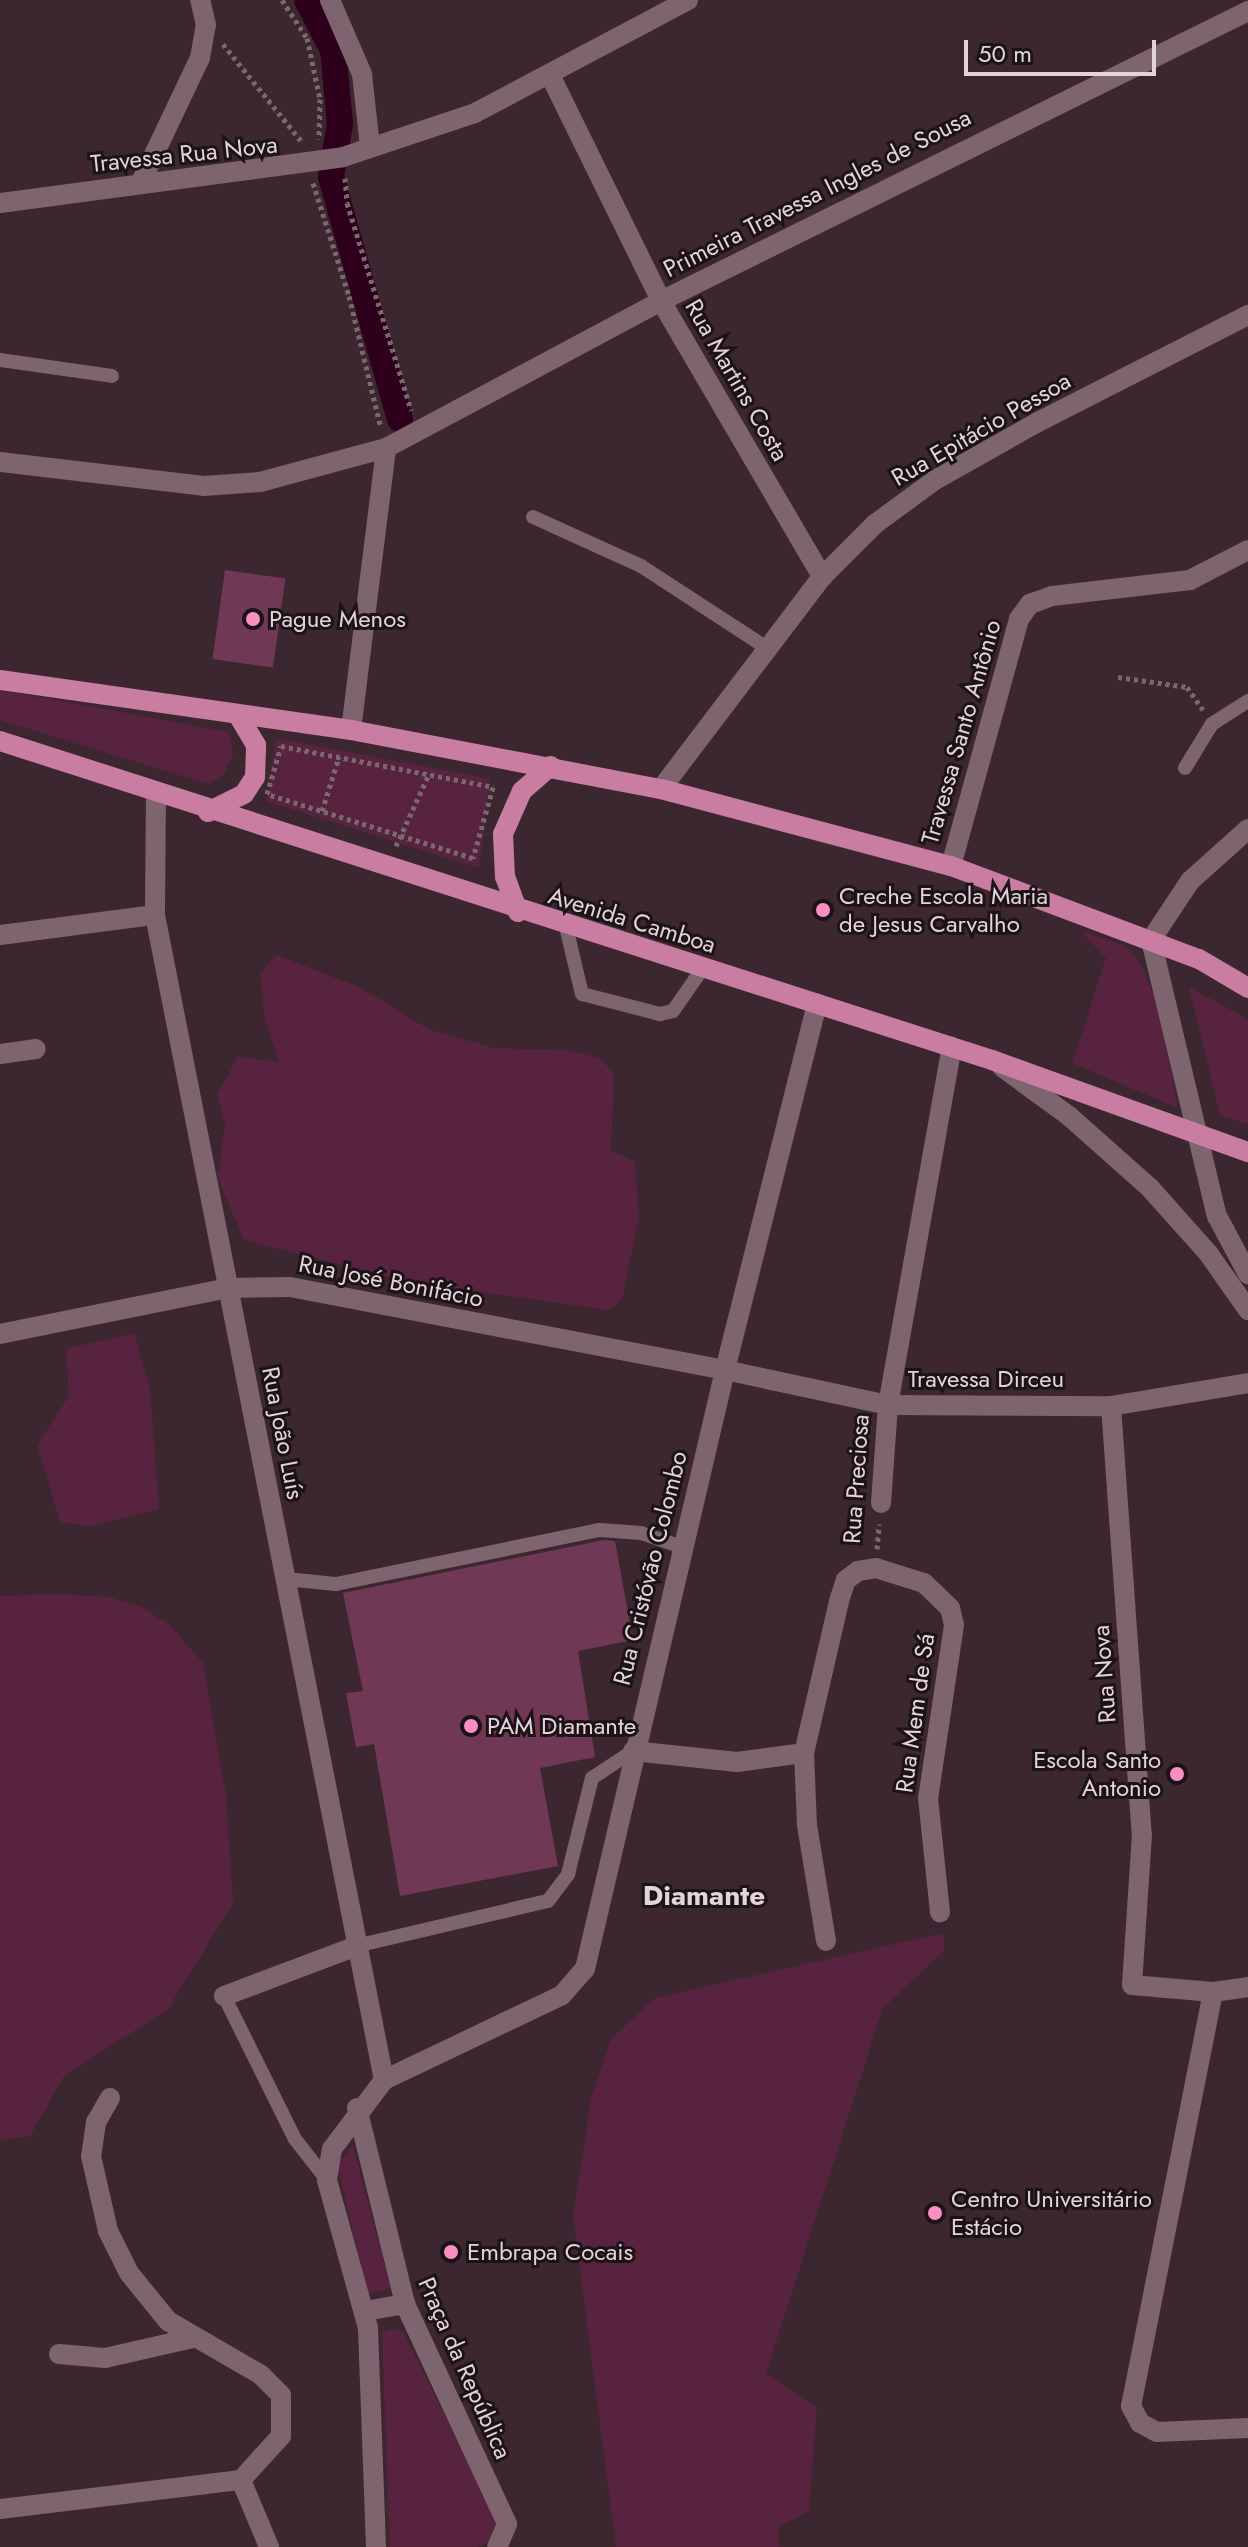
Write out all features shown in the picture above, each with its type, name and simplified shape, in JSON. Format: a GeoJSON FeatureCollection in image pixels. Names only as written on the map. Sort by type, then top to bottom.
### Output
{"type":"FeatureCollection","features":[{"type":"Feature","properties":{"kind":"main road"},"geometry":{"type":"LineString","coordinates":[[0,680],[239,717],[351,730],[661,789],[951,866],[1151,940],[1248,988]]}},
{"type":"Feature","properties":{"kind":"main road"},"geometry":{"type":"LineString","coordinates":[[208,812],[244,794],[255,777],[256,745],[239,717]]}},
{"type":"Feature","properties":{"kind":"main road","name":"Avenida Camboa"},"geometry":{"type":"LineString","coordinates":[[0,741],[518,912],[992,1060],[1248,1152]]}},
{"type":"Feature","properties":{"kind":"main road"},"geometry":{"type":"LineString","coordinates":[[518,912],[505,877],[503,834],[522,791],[551,766]]}},
{"type":"Feature","properties":{"kind":"street"},"geometry":{"type":"LineString","coordinates":[[141,182],[200,58],[206,25],[200,0]]}},
{"type":"Feature","properties":{"kind":"street"},"geometry":{"type":"LineString","coordinates":[[330,0],[362,74],[370,147]]}},
{"type":"Feature","properties":{"kind":"street","name":"Travessa Rua Nova"},"geometry":{"type":"LineString","coordinates":[[0,203],[141,182],[313,165],[343,157],[475,113],[551,77],[688,0]]}},
{"type":"Feature","properties":{"kind":"street","name":"Primeira Travessa Ingles de Sousa"},"geometry":{"type":"LineString","coordinates":[[0,462],[204,486],[260,482],[386,448],[661,301],[1248,11]]}},
{"type":"Feature","properties":{"kind":"street","name":"Rua Martins Costa"},"geometry":{"type":"LineString","coordinates":[[551,77],[661,301],[822,577]]}},
{"type":"Feature","properties":{"kind":"street","name":"Rua Epitácio Pessoa"},"geometry":{"type":"LineString","coordinates":[[661,789],[822,577],[875,524],[935,480],[1248,315]]}},
{"type":"Feature","properties":{"kind":"street"},"geometry":{"type":"LineString","coordinates":[[351,730],[386,448]]}},
{"type":"Feature","properties":{"kind":"street","name":"Travessa Santo Antônio"},"geometry":{"type":"LineString","coordinates":[[951,866],[1019,619],[1030,604],[1052,596],[1190,580],[1248,550]]}},
{"type":"Feature","properties":{"kind":"street","name":"Rua João Luís"},"geometry":{"type":"LineString","coordinates":[[156,793],[155,915],[360,1945],[384,2080]]}},
{"type":"Feature","properties":{"kind":"street"},"geometry":{"type":"LineString","coordinates":[[1248,829],[1190,881],[1151,940],[1217,1216],[1248,1274]]}},
{"type":"Feature","properties":{"kind":"street"},"geometry":{"type":"LineString","coordinates":[[0,935],[155,915]]}},
{"type":"Feature","properties":{"kind":"street","name":"Rua Cristóvão Colombo"},"geometry":{"type":"LineString","coordinates":[[384,2080],[562,1995],[576,1982],[589,1955],[633,1751],[817,1003]]}},
{"type":"Feature","properties":{"kind":"street","name":"Rua Preciosa"},"geometry":{"type":"LineString","coordinates":[[881,1503],[888,1405],[952,1047]]}},
{"type":"Feature","properties":{"kind":"street"},"geometry":{"type":"LineString","coordinates":[[0,1054],[36,1049]]}},
{"type":"Feature","properties":{"kind":"street"},"geometry":{"type":"LineString","coordinates":[[992,1060],[1069,1116],[1150,1188],[1208,1253],[1248,1310]]}},
{"type":"Feature","properties":{"kind":"street","name":"Rua José Bonifácio"},"geometry":{"type":"LineString","coordinates":[[0,1334],[228,1288],[324,1291],[725,1370]]}},
{"type":"Feature","properties":{"kind":"street","name":"Travessa Dirceu"},"geometry":{"type":"LineString","coordinates":[[725,1370],[888,1405],[1111,1406],[1248,1383]]}},
{"type":"Feature","properties":{"kind":"street","name":"Rua Nova"},"geometry":{"type":"LineString","coordinates":[[1111,1406],[1142,1834],[1132,1985],[1213,1992]]}},
{"type":"Feature","properties":{"kind":"street","name":"Rua Preciosa"},"geometry":{"type":"LineString","coordinates":[[826,1941],[807,1825],[804,1753],[846,1580],[876,1568]]}},
{"type":"Feature","properties":{"kind":"street","name":"Rua Mem de Sá"},"geometry":{"type":"LineString","coordinates":[[876,1568],[939,1593],[954,1625],[928,1798],[940,1912]]}},
{"type":"Feature","properties":{"kind":"street"},"geometry":{"type":"LineString","coordinates":[[633,1751],[737,1762],[804,1753]]}},
{"type":"Feature","properties":{"kind":"street"},"geometry":{"type":"LineString","coordinates":[[224,1996],[360,1945]]}},
{"type":"Feature","properties":{"kind":"street"},"geometry":{"type":"LineString","coordinates":[[1248,1987],[1213,1992],[1131,2406],[1140,2423],[1157,2432],[1248,2428]]}},
{"type":"Feature","properties":{"kind":"street"},"geometry":{"type":"LineString","coordinates":[[376,2547],[365,2311],[327,2180],[332,2149],[357,2108],[384,2080]]}},
{"type":"Feature","properties":{"kind":"street"},"geometry":{"type":"LineString","coordinates":[[0,2509],[241,2480],[281,2436],[281,2395],[261,2375],[193,2338],[151,2302],[108,2231],[91,2156],[96,2122],[110,2098]]}},
{"type":"Feature","properties":{"kind":"street","name":"Praça da República"},"geometry":{"type":"LineString","coordinates":[[357,2108],[405,2304],[507,2524],[497,2547]]}},
{"type":"Feature","properties":{"kind":"street"},"geometry":{"type":"LineString","coordinates":[[365,2311],[405,2304]]}},
{"type":"Feature","properties":{"kind":"street"},"geometry":{"type":"LineString","coordinates":[[59,2354],[105,2358],[193,2338]]}},
{"type":"Feature","properties":{"kind":"street"},"geometry":{"type":"LineString","coordinates":[[241,2480],[269,2547]]}},
{"type":"Feature","properties":{"kind":"lane"},"geometry":{"type":"LineString","coordinates":[[0,360],[112,376]]}},
{"type":"Feature","properties":{"kind":"lane"},"geometry":{"type":"LineString","coordinates":[[533,517],[641,566],[767,648]]}},
{"type":"Feature","properties":{"kind":"lane"},"geometry":{"type":"LineString","coordinates":[[1185,768],[1212,724],[1248,701]]}},
{"type":"Feature","properties":{"kind":"lane"},"geometry":{"type":"LineString","coordinates":[[566,927],[582,994],[660,1014],[673,1011],[703,968]]}},
{"type":"Feature","properties":{"kind":"lane"},"geometry":{"type":"LineString","coordinates":[[286,1579],[336,1584],[600,1530],[632,1531],[682,1547]]}},
{"type":"Feature","properties":{"kind":"lane"},"geometry":{"type":"LineString","coordinates":[[360,1945],[559,1893],[592,1778],[633,1751]]}},
{"type":"Feature","properties":{"kind":"lane"},"geometry":{"type":"LineString","coordinates":[[224,1996],[295,2139],[327,2180]]}},
{"type":"Feature","properties":{"kind":"path"},"geometry":{"type":"LineString","coordinates":[[282,0],[307,38],[316,72],[313,165],[386,448]]}},
{"type":"Feature","properties":{"kind":"path"},"geometry":{"type":"LineString","coordinates":[[206,25],[313,165]]}},
{"type":"Feature","properties":{"kind":"path"},"geometry":{"type":"LineString","coordinates":[[343,157],[347,203],[416,432]]}},
{"type":"Feature","properties":{"kind":"path"},"geometry":{"type":"LineString","coordinates":[[1118,677],[1187,687],[1212,724]]}},
{"type":"Feature","properties":{"kind":"path"},"geometry":{"type":"LineString","coordinates":[[281,746],[429,774],[493,787],[473,858],[267,794],[281,746]]}},
{"type":"Feature","properties":{"kind":"path"},"geometry":{"type":"LineString","coordinates":[[322,811],[339,757]]}},
{"type":"Feature","properties":{"kind":"path"},"geometry":{"type":"LineString","coordinates":[[401,835],[429,774]]}},
{"type":"Feature","properties":{"kind":"path","name":"Rua Preciosa"},"geometry":{"type":"LineString","coordinates":[[876,1568],[881,1503]]}},
{"type":"Feature","properties":{"kind":"shaded area"},"geometry":{"type":"Polygon","coordinates":[[[0,690],[229,732],[233,753],[225,773],[208,784],[0,720],[0,690]]]}},
{"type":"Feature","properties":{"kind":"shaded area"},"geometry":{"type":"Polygon","coordinates":[[[276,738],[490,779],[479,868],[266,801],[276,738]]]}},
{"type":"Feature","properties":{"kind":"shaded area"},"geometry":{"type":"Polygon","coordinates":[[[1080,930],[1125,946],[1140,963],[1158,1004],[1178,1108],[1072,1063],[1106,958],[1080,930]]]}},
{"type":"Feature","properties":{"kind":"shaded area"},"geometry":{"type":"Polygon","coordinates":[[[277,955],[359,987],[430,1030],[494,1048],[568,1050],[602,1059],[614,1076],[611,1151],[635,1161],[639,1216],[622,1300],[608,1310],[410,1282],[244,1240],[218,1178],[225,1124],[217,1094],[238,1057],[279,1062],[265,1021],[260,973],[277,955]]]}},
{"type":"Feature","properties":{"kind":"shaded area"},"geometry":{"type":"Polygon","coordinates":[[[1189,987],[1248,1019],[1248,1124],[1220,1115],[1189,987]]]}},
{"type":"Feature","properties":{"kind":"shaded area"},"geometry":{"type":"Polygon","coordinates":[[[134,1333],[150,1388],[159,1509],[91,1526],[60,1522],[37,1445],[69,1396],[66,1349],[134,1333]]]}},
{"type":"Feature","properties":{"kind":"shaded area"},"geometry":{"type":"Polygon","coordinates":[[[55,1594],[109,1597],[142,1607],[170,1625],[203,1663],[226,1795],[233,1903],[168,2009],[64,2076],[30,2136],[0,2140],[0,1596],[55,1594]]]}},
{"type":"Feature","properties":{"kind":"shaded area"},"geometry":{"type":"Polygon","coordinates":[[[944,1933],[944,1951],[883,2008],[766,2373],[817,2407],[809,2512],[778,2526],[779,2547],[616,2547],[573,2217],[591,2099],[611,2039],[655,1998],[944,1933]]]}},
{"type":"Feature","properties":{"kind":"shaded area"},"geometry":{"type":"Polygon","coordinates":[[[353,2146],[391,2288],[368,2294],[337,2164],[353,2146]]]}},
{"type":"Feature","properties":{"kind":"shaded area"},"geometry":{"type":"Polygon","coordinates":[[[396,2328],[404,2333],[497,2521],[493,2539],[478,2547],[390,2547],[382,2333],[396,2328]]]}},
{"type":"Feature","properties":{"kind":"building","name":"Pague Menos"},"geometry":{"type":"Polygon","coordinates":[[[225,570],[285,578],[273,668],[212,659],[225,570]]]}},
{"type":"Feature","properties":{"kind":"building","name":"PAM Diamante"},"geometry":{"type":"Polygon","coordinates":[[[604,1540],[615,1541],[633,1640],[578,1651],[595,1757],[540,1768],[558,1866],[400,1896],[374,1744],[356,1747],[346,1693],[363,1691],[343,1593],[604,1540]]]}},
{"type":"Feature","properties":{"kind":"waterway"},"geometry":{"type":"LineString","coordinates":[[307,0],[333,50],[340,124],[331,177],[400,419]]}},
{"type":"Feature","properties":{"kind":"place","name":"Pague Menos"},"geometry":{"type":"Point","coordinates":[253,619]}},
{"type":"Feature","properties":{"kind":"place","name":"Creche Escola Maria de Jesus Carvalho"},"geometry":{"type":"Point","coordinates":[823,910]}},
{"type":"Feature","properties":{"kind":"place","name":"PAM Diamante"},"geometry":{"type":"Point","coordinates":[471,1726]}},
{"type":"Feature","properties":{"kind":"place","name":"Escola Santo Antonio"},"geometry":{"type":"Point","coordinates":[1177,1774]}},
{"type":"Feature","properties":{"kind":"place","name":"Centro Universitário Estácio"},"geometry":{"type":"Point","coordinates":[935,2213]}},
{"type":"Feature","properties":{"kind":"place","name":"Embrapa Cocais"},"geometry":{"type":"Point","coordinates":[451,2252]}},
{"type":"Feature","properties":{"kind":"district","name":"Diamante"},"geometry":{"type":"Point","coordinates":[704,1896]}}]}
